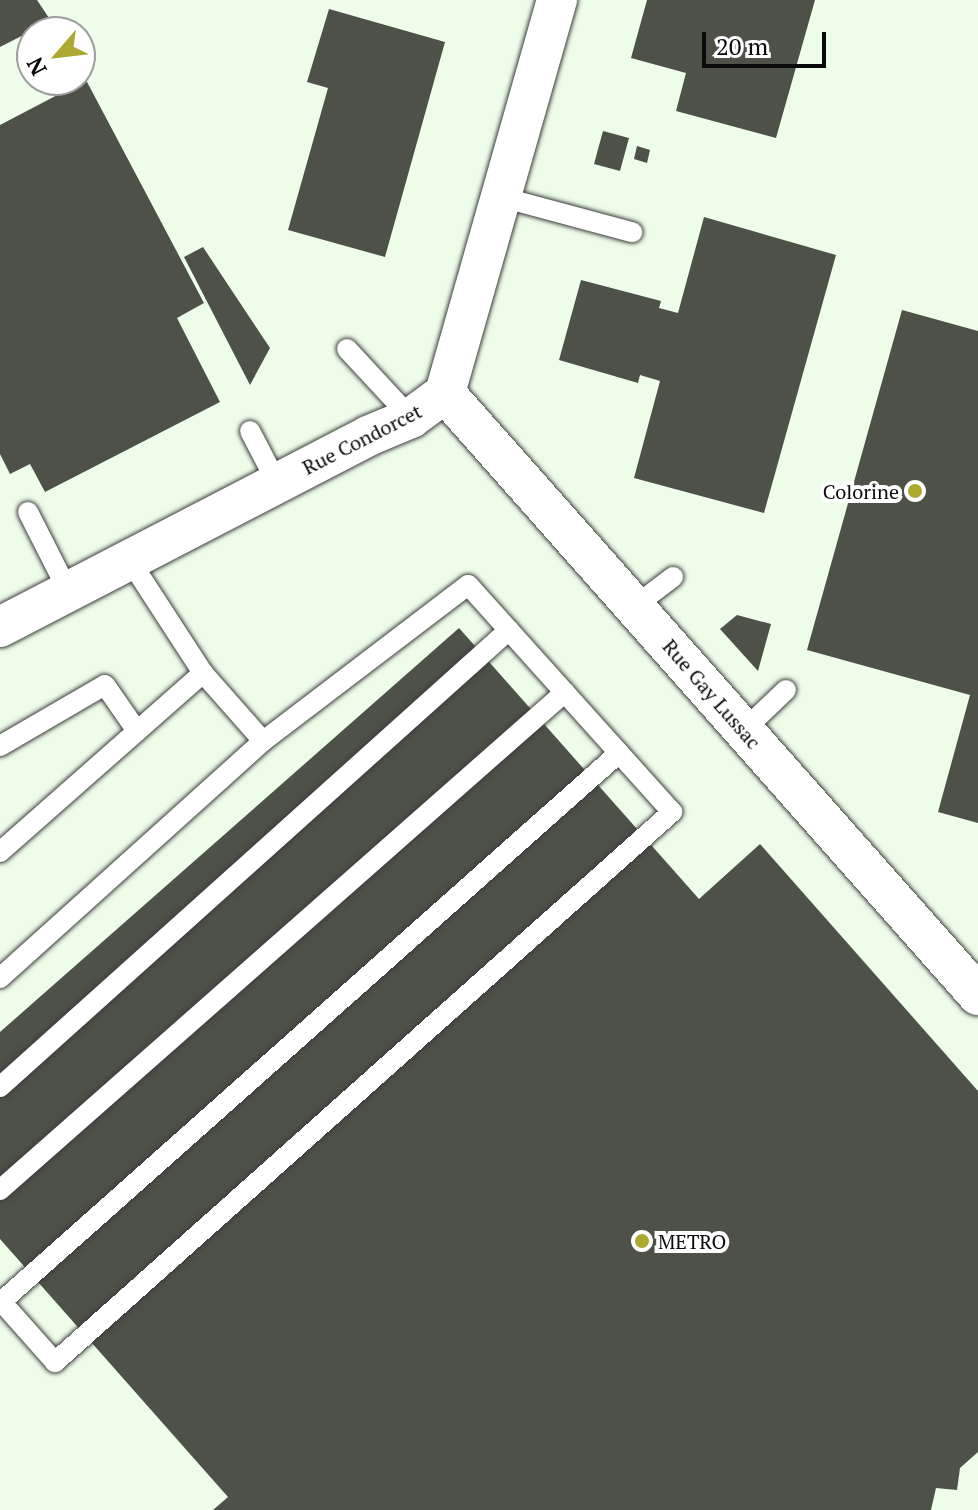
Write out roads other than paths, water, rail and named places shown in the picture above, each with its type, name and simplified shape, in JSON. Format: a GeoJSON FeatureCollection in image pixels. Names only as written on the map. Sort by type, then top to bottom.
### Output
{"type":"FeatureCollection","features":[{"type":"Feature","properties":{"kind":"street","name":"Rue Condorcet"},"geometry":{"type":"LineString","coordinates":[[0,627],[277,483],[411,418],[445,393],[557,0]]}},
{"type":"Feature","properties":{"kind":"street","name":"Rue Gay Lussac"},"geometry":{"type":"LineString","coordinates":[[445,393],[978,995]]}},
{"type":"Feature","properties":{"kind":"lane"},"geometry":{"type":"LineString","coordinates":[[501,197],[632,232]]}},
{"type":"Feature","properties":{"kind":"lane"},"geometry":{"type":"LineString","coordinates":[[347,349],[411,418]]}},
{"type":"Feature","properties":{"kind":"lane"},"geometry":{"type":"LineString","coordinates":[[250,431],[277,483]]}},
{"type":"Feature","properties":{"kind":"lane"},"geometry":{"type":"LineString","coordinates":[[28,512],[68,591]]}},
{"type":"Feature","properties":{"kind":"lane"},"geometry":{"type":"LineString","coordinates":[[129,559],[203,673],[263,741]]}},
{"type":"Feature","properties":{"kind":"lane"},"geometry":{"type":"LineString","coordinates":[[635,606],[673,577]]}},
{"type":"Feature","properties":{"kind":"lane"},"geometry":{"type":"LineString","coordinates":[[0,978],[263,741],[468,585],[565,692],[672,812],[55,1362],[1,1301],[619,753]]}},
{"type":"Feature","properties":{"kind":"lane"},"geometry":{"type":"LineString","coordinates":[[0,1087],[509,630]]}},
{"type":"Feature","properties":{"kind":"lane"},"geometry":{"type":"LineString","coordinates":[[0,852],[203,673]]}},
{"type":"Feature","properties":{"kind":"lane"},"geometry":{"type":"LineString","coordinates":[[0,746],[105,685],[137,731]]}},
{"type":"Feature","properties":{"kind":"lane"},"geometry":{"type":"LineString","coordinates":[[744,730],[786,690]]}},
{"type":"Feature","properties":{"kind":"lane"},"geometry":{"type":"LineString","coordinates":[[0,1190],[565,692]]}},
{"type":"Feature","properties":{"kind":"place","name":"Colorine"},"geometry":{"type":"Point","coordinates":[915,491]}},
{"type":"Feature","properties":{"kind":"place","name":"METRO"},"geometry":{"type":"Point","coordinates":[642,1241]}}]}
